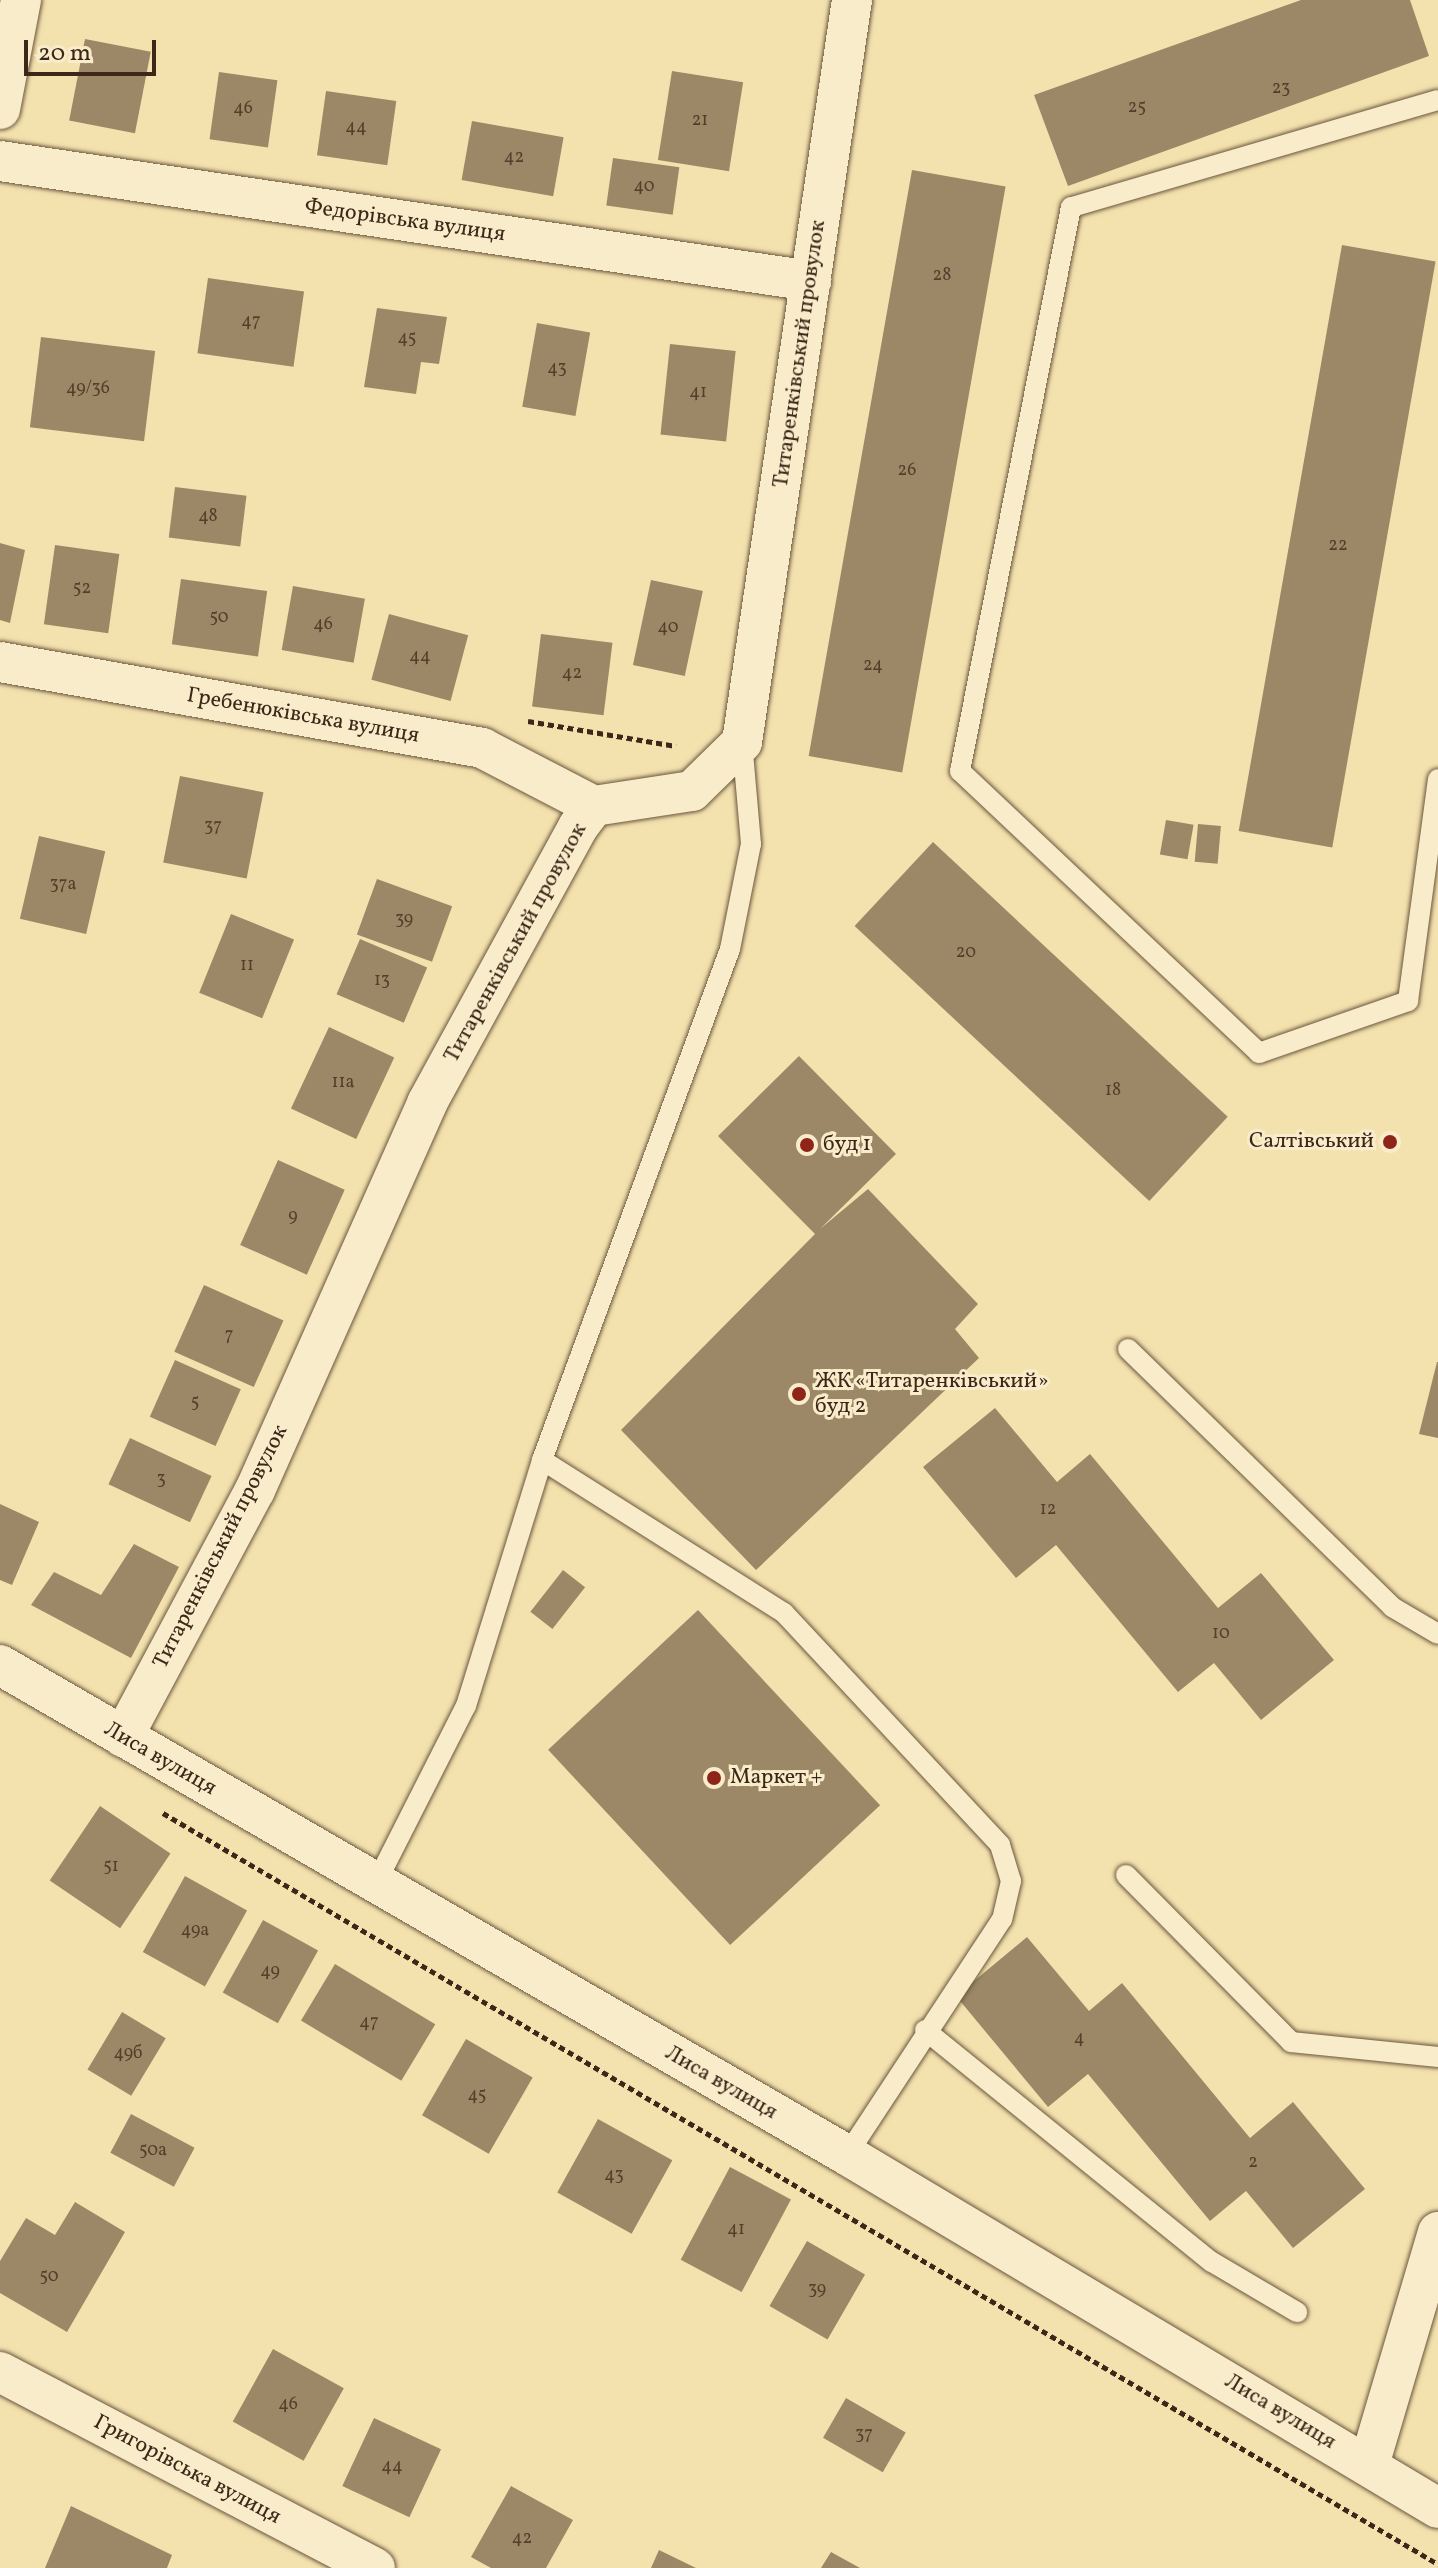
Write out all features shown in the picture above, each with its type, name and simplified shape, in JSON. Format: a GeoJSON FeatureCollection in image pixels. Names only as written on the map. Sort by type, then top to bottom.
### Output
{"type":"FeatureCollection","features":[{"type":"Feature","properties":{"kind":"street"},"geometry":{"type":"LineString","coordinates":[[0,109],[21,0]]}},
{"type":"Feature","properties":{"kind":"street","name":"Титаренківський провулок"},"geometry":{"type":"LineString","coordinates":[[123,1737],[255,1490],[427,1103],[594,806],[692,791],[742,742],[852,0]]}},
{"type":"Feature","properties":{"kind":"street","name":"Федорівська вулиця"},"geometry":{"type":"LineString","coordinates":[[0,161],[811,281]]}},
{"type":"Feature","properties":{"kind":"street","name":"Гребенюківська вулиця"},"geometry":{"type":"LineString","coordinates":[[0,662],[482,748],[594,806]]}},
{"type":"Feature","properties":{"kind":"street","name":"Лиса вулиця"},"geometry":{"type":"LineString","coordinates":[[0,1665],[375,1885],[847,2155],[1438,2508]]}},
{"type":"Feature","properties":{"kind":"street"},"geometry":{"type":"LineString","coordinates":[[1369,2465],[1438,2232]]}},
{"type":"Feature","properties":{"kind":"street","name":"Григорівська вулиця"},"geometry":{"type":"LineString","coordinates":[[0,2372],[375,2568]]}},
{"type":"Feature","properties":{"kind":"lane"},"geometry":{"type":"LineString","coordinates":[[1438,100],[1071,207],[960,771],[1259,1053],[1408,1001],[1431,877],[1438,779]]}},
{"type":"Feature","properties":{"kind":"lane"},"geometry":{"type":"LineString","coordinates":[[375,1885],[466,1706],[542,1460],[730,949],[751,844],[742,742]]}},
{"type":"Feature","properties":{"kind":"lane"},"geometry":{"type":"LineString","coordinates":[[1128,1349],[1392,1607],[1438,1634]]}},
{"type":"Feature","properties":{"kind":"lane"},"geometry":{"type":"LineString","coordinates":[[542,1460],[784,1613],[1000,1845],[1011,1881],[1002,1919],[925,2030],[847,2155]]}},
{"type":"Feature","properties":{"kind":"lane"},"geometry":{"type":"LineString","coordinates":[[1126,1875],[1291,2042],[1438,2057]]}},
{"type":"Feature","properties":{"kind":"lane"},"geometry":{"type":"LineString","coordinates":[[925,2030],[1212,2262],[1297,2312]]}},
{"type":"Feature","properties":{"kind":"path"},"geometry":{"type":"LineString","coordinates":[[151,1806],[1438,2564]]}},
{"type":"Feature","properties":{"kind":"building"},"geometry":{"type":"Polygon","coordinates":[[[1301,0],[1410,0],[1429,56],[1068,186],[1034,95],[1301,0]]]}},
{"type":"Feature","properties":{"kind":"building"},"geometry":{"type":"Polygon","coordinates":[[[85,39],[151,52],[135,133],[69,120],[85,39]]]}},
{"type":"Feature","properties":{"kind":"building"},"geometry":{"type":"Polygon","coordinates":[[[672,71],[743,82],[729,171],[658,160],[672,71]]]}},
{"type":"Feature","properties":{"kind":"building"},"geometry":{"type":"Polygon","coordinates":[[[219,72],[277,80],[268,148],[210,139],[219,72]]]}},
{"type":"Feature","properties":{"kind":"building"},"geometry":{"type":"Polygon","coordinates":[[[326,91],[396,101],[387,165],[317,155],[326,91]]]}},
{"type":"Feature","properties":{"kind":"building"},"geometry":{"type":"Polygon","coordinates":[[[472,121],[564,137],[553,196],[462,180],[472,121]]]}},
{"type":"Feature","properties":{"kind":"building"},"geometry":{"type":"Polygon","coordinates":[[[613,158],[679,167],[673,215],[606,206],[613,158]]]}},
{"type":"Feature","properties":{"kind":"building"},"geometry":{"type":"Polygon","coordinates":[[[912,170],[1006,186],[902,772],[809,756],[912,170]]]}},
{"type":"Feature","properties":{"kind":"building"},"geometry":{"type":"Polygon","coordinates":[[[1342,245],[1436,261],[1332,847],[1239,831],[1342,245]]]}},
{"type":"Feature","properties":{"kind":"building"},"geometry":{"type":"Polygon","coordinates":[[[208,278],[304,291],[293,367],[197,353],[208,278]]]}},
{"type":"Feature","properties":{"kind":"building"},"geometry":{"type":"Polygon","coordinates":[[[377,308],[447,317],[439,364],[421,362],[416,394],[364,387],[377,308]]]}},
{"type":"Feature","properties":{"kind":"building"},"geometry":{"type":"Polygon","coordinates":[[[537,323],[590,332],[575,416],[522,407],[537,323]]]}},
{"type":"Feature","properties":{"kind":"building"},"geometry":{"type":"Polygon","coordinates":[[[41,337],[155,351],[144,441],[30,427],[41,337]]]}},
{"type":"Feature","properties":{"kind":"building"},"geometry":{"type":"Polygon","coordinates":[[[670,344],[736,351],[726,441],[660,435],[670,344]]]}},
{"type":"Feature","properties":{"kind":"building"},"geometry":{"type":"Polygon","coordinates":[[[175,487],[246,496],[240,546],[169,538],[175,487]]]}},
{"type":"Feature","properties":{"kind":"building"},"geometry":{"type":"Polygon","coordinates":[[[0,543],[25,550],[10,623],[0,620],[0,543]]]}},
{"type":"Feature","properties":{"kind":"building"},"geometry":{"type":"Polygon","coordinates":[[[55,545],[119,554],[108,633],[44,624],[55,545]]]}},
{"type":"Feature","properties":{"kind":"building"},"geometry":{"type":"Polygon","coordinates":[[[181,579],[267,591],[258,656],[172,644],[181,579]]]}},
{"type":"Feature","properties":{"kind":"building"},"geometry":{"type":"Polygon","coordinates":[[[651,580],[703,591],[685,676],[633,665],[651,580]]]}},
{"type":"Feature","properties":{"kind":"building"},"geometry":{"type":"Polygon","coordinates":[[[293,586],[365,599],[354,663],[282,650],[293,586]]]}},
{"type":"Feature","properties":{"kind":"building"},"geometry":{"type":"Polygon","coordinates":[[[389,614],[468,635],[451,701],[371,680],[389,614]]]}},
{"type":"Feature","properties":{"kind":"building"},"geometry":{"type":"Polygon","coordinates":[[[541,634],[612,643],[604,715],[532,706],[541,634]]]}},
{"type":"Feature","properties":{"kind":"building"},"geometry":{"type":"Polygon","coordinates":[[[180,776],[263,792],[247,879],[163,862],[180,776]]]}},
{"type":"Feature","properties":{"kind":"building"},"geometry":{"type":"Polygon","coordinates":[[[1166,820],[1194,825],[1187,859],[1160,854],[1166,820]]]}},
{"type":"Feature","properties":{"kind":"building"},"geometry":{"type":"Polygon","coordinates":[[[1198,824],[1221,826],[1218,864],[1195,862],[1198,824]]]}},
{"type":"Feature","properties":{"kind":"building"},"geometry":{"type":"Polygon","coordinates":[[[39,836],[105,851],[86,934],[20,919],[39,836]]]}},
{"type":"Feature","properties":{"kind":"building"},"geometry":{"type":"Polygon","coordinates":[[[933,842],[1228,1117],[1149,1201],[855,926],[933,842]]]}},
{"type":"Feature","properties":{"kind":"building"},"geometry":{"type":"Polygon","coordinates":[[[377,879],[452,906],[432,962],[357,934],[377,879]]]}},
{"type":"Feature","properties":{"kind":"building"},"geometry":{"type":"Polygon","coordinates":[[[231,914],[294,939],[262,1018],[199,993],[231,914]]]}},
{"type":"Feature","properties":{"kind":"building"},"geometry":{"type":"Polygon","coordinates":[[[360,939],[427,968],[404,1023],[337,994],[360,939]]]}},
{"type":"Feature","properties":{"kind":"building"},"geometry":{"type":"Polygon","coordinates":[[[329,1027],[394,1057],[356,1139],[291,1109],[329,1027]]]}},
{"type":"Feature","properties":{"kind":"building","name":"ЖК «Титаренківський» буд 2"},"geometry":{"type":"Polygon","coordinates":[[[799,1056],[896,1154],[820,1229],[868,1189],[978,1304],[955,1329],[979,1358],[756,1570],[621,1430],[815,1234],[718,1136],[799,1056]]]}},
{"type":"Feature","properties":{"kind":"building"},"geometry":{"type":"Polygon","coordinates":[[[278,1160],[345,1190],[307,1275],[240,1245],[278,1160]]]}},
{"type":"Feature","properties":{"kind":"building"},"geometry":{"type":"Polygon","coordinates":[[[204,1285],[283,1320],[254,1387],[174,1352],[204,1285]]]}},
{"type":"Feature","properties":{"kind":"building"},"geometry":{"type":"Polygon","coordinates":[[[175,1360],[241,1389],[216,1446],[150,1417],[175,1360]]]}},
{"type":"Feature","properties":{"kind":"building"},"geometry":{"type":"Polygon","coordinates":[[[1438,1362],[1438,1438],[1419,1434],[1438,1362]]]}},
{"type":"Feature","properties":{"kind":"building"},"geometry":{"type":"Polygon","coordinates":[[[995,1408],[1057,1482],[1090,1454],[1218,1608],[1261,1573],[1334,1660],[1261,1720],[1214,1663],[1178,1692],[1056,1545],[1016,1578],[923,1467],[995,1408]]]}},
{"type":"Feature","properties":{"kind":"building"},"geometry":{"type":"Polygon","coordinates":[[[130,1438],[212,1476],[190,1522],[108,1484],[130,1438]]]}},
{"type":"Feature","properties":{"kind":"building"},"geometry":{"type":"Polygon","coordinates":[[[0,1504],[39,1522],[12,1585],[0,1580],[0,1504]]]}},
{"type":"Feature","properties":{"kind":"building"},"geometry":{"type":"Polygon","coordinates":[[[134,1544],[179,1567],[131,1658],[31,1605],[54,1572],[101,1595],[134,1544]]]}},
{"type":"Feature","properties":{"kind":"building"},"geometry":{"type":"Polygon","coordinates":[[[563,1570],[585,1587],[552,1629],[530,1612],[563,1570]]]}},
{"type":"Feature","properties":{"kind":"building","name":"Маркет +"},"geometry":{"type":"Polygon","coordinates":[[[698,1610],[880,1805],[730,1945],[548,1750],[698,1610]]]}},
{"type":"Feature","properties":{"kind":"building"},"geometry":{"type":"Polygon","coordinates":[[[100,1806],[170,1854],[120,1928],[50,1881],[100,1806]]]}},
{"type":"Feature","properties":{"kind":"building"},"geometry":{"type":"Polygon","coordinates":[[[185,1876],[247,1910],[205,1987],[143,1952],[185,1876]]]}},
{"type":"Feature","properties":{"kind":"building"},"geometry":{"type":"Polygon","coordinates":[[[263,1920],[318,1951],[278,2023],[223,1993],[263,1920]]]}},
{"type":"Feature","properties":{"kind":"building"},"geometry":{"type":"Polygon","coordinates":[[[1027,1937],[1089,2011],[1122,1983],[1250,2138],[1293,2102],[1365,2189],[1293,2248],[1246,2191],[1210,2221],[1088,2074],[1048,2107],[956,1996],[1027,1937]]]}},
{"type":"Feature","properties":{"kind":"building"},"geometry":{"type":"Polygon","coordinates":[[[335,1964],[435,2024],[401,2081],[301,2021],[335,1964]]]}},
{"type":"Feature","properties":{"kind":"building"},"geometry":{"type":"Polygon","coordinates":[[[122,2012],[166,2038],[131,2096],[87,2069],[122,2012]]]}},
{"type":"Feature","properties":{"kind":"building"},"geometry":{"type":"Polygon","coordinates":[[[466,2039],[533,2078],[489,2154],[422,2115],[466,2039]]]}},
{"type":"Feature","properties":{"kind":"building"},"geometry":{"type":"Polygon","coordinates":[[[131,2114],[195,2148],[174,2187],[110,2153],[131,2114]]]}},
{"type":"Feature","properties":{"kind":"building"},"geometry":{"type":"Polygon","coordinates":[[[598,2119],[672,2160],[632,2234],[557,2192],[598,2119]]]}},
{"type":"Feature","properties":{"kind":"building"},"geometry":{"type":"Polygon","coordinates":[[[730,2167],[791,2199],[742,2292],[681,2260],[730,2167]]]}},
{"type":"Feature","properties":{"kind":"building"},"geometry":{"type":"Polygon","coordinates":[[[75,2202],[125,2232],[67,2332],[0,2293],[0,2261],[26,2218],[55,2235],[75,2202]]]}},
{"type":"Feature","properties":{"kind":"building"},"geometry":{"type":"Polygon","coordinates":[[[807,2241],[865,2274],[828,2339],[770,2306],[807,2241]]]}},
{"type":"Feature","properties":{"kind":"building"},"geometry":{"type":"Polygon","coordinates":[[[273,2349],[344,2388],[304,2461],[233,2422],[273,2349]]]}},
{"type":"Feature","properties":{"kind":"building"},"geometry":{"type":"Polygon","coordinates":[[[846,2398],[906,2432],[883,2472],[823,2438],[846,2398]]]}},
{"type":"Feature","properties":{"kind":"building"},"geometry":{"type":"Polygon","coordinates":[[[374,2418],[441,2449],[409,2517],[342,2486],[374,2418]]]}},
{"type":"Feature","properties":{"kind":"building"},"geometry":{"type":"Polygon","coordinates":[[[511,2486],[573,2520],[546,2568],[491,2568],[471,2557],[511,2486]]]}},
{"type":"Feature","properties":{"kind":"building"},"geometry":{"type":"Polygon","coordinates":[[[71,2506],[172,2555],[167,2568],[45,2568],[71,2506]]]}},
{"type":"Feature","properties":{"kind":"building"},"geometry":{"type":"Polygon","coordinates":[[[659,2550],[696,2568],[651,2568],[659,2550]]]}},
{"type":"Feature","properties":{"kind":"building"},"geometry":{"type":"Polygon","coordinates":[[[831,2552],[860,2568],[821,2568],[831,2552]]]}},
{"type":"Feature","properties":{"kind":"place","name":"Салтівський"},"geometry":{"type":"Point","coordinates":[1390,1142]}},
{"type":"Feature","properties":{"kind":"place","name":"буд 1"},"geometry":{"type":"Point","coordinates":[807,1145]}},
{"type":"Feature","properties":{"kind":"place","name":"ЖК «Титаренківський» буд 2"},"geometry":{"type":"Point","coordinates":[799,1394]}},
{"type":"Feature","properties":{"kind":"place","name":"Маркет +"},"geometry":{"type":"Point","coordinates":[714,1778]}}]}
